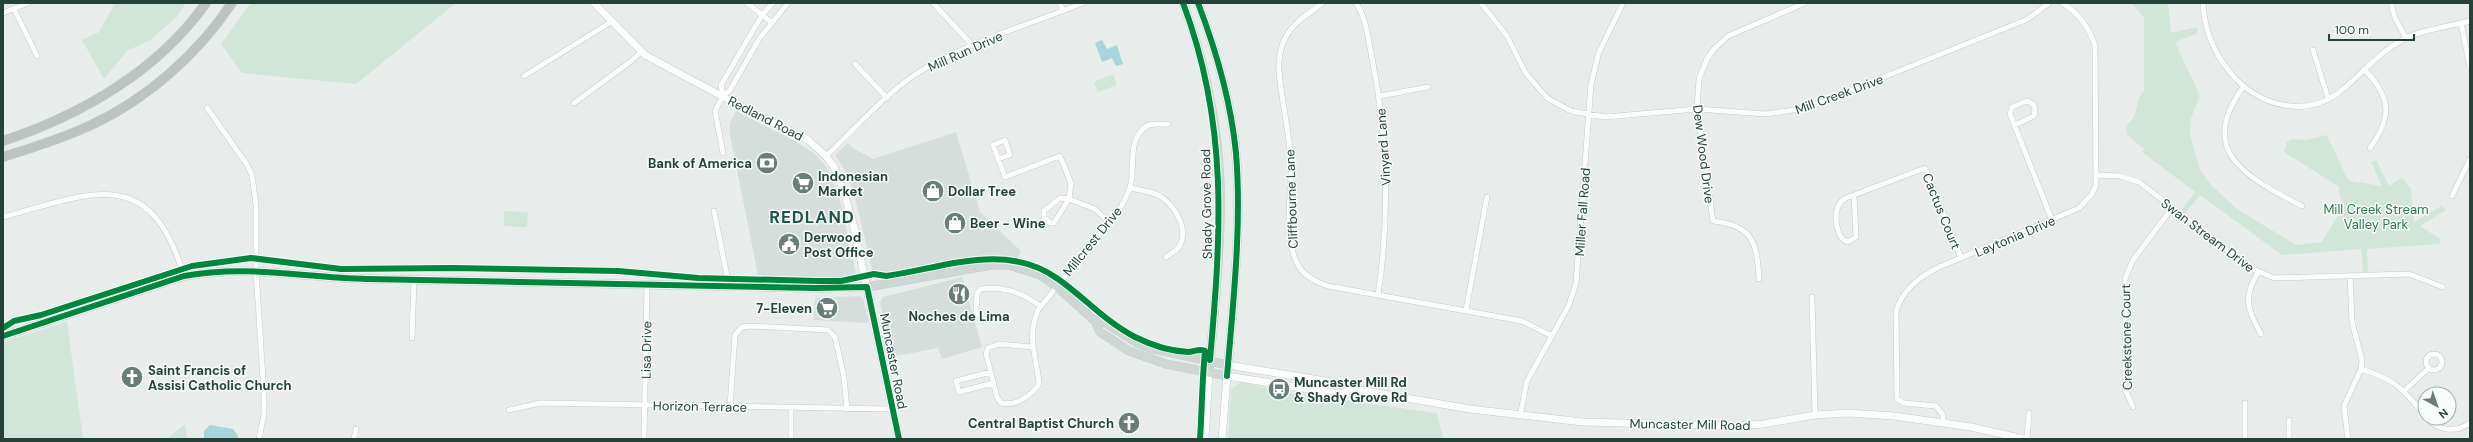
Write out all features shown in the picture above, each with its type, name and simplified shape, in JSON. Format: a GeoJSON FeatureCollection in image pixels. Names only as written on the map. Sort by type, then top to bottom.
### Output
{"type":"FeatureCollection","features":[{"type":"Feature","properties":{"kind":"highway"},"geometry":{"type":"LineString","coordinates":[[3,141],[71,114],[132,77],[178,38],[206,3]]}},
{"type":"Feature","properties":{"kind":"highway"},"geometry":{"type":"LineString","coordinates":[[3,157],[82,129],[126,106],[157,84],[198,47],[232,3]]}},
{"type":"Feature","properties":{"kind":"main road","name":"Redland Road"},"geometry":{"type":"LineString","coordinates":[[594,3],[641,52],[669,69],[808,140],[826,156],[834,167],[844,194],[866,287]]}},
{"type":"Feature","properties":{"kind":"main road","name":"Shady Grove Road"},"geometry":{"type":"LineString","coordinates":[[1183,3],[1202,65],[1213,118],[1218,159],[1219,251],[1209,372]]}},
{"type":"Feature","properties":{"kind":"main road"},"geometry":{"type":"LineString","coordinates":[[1198,3],[1218,65],[1236,153],[1235,286],[1222,439]]}},
{"type":"Feature","properties":{"kind":"main road","name":"Muncaster Mill Road"},"geometry":{"type":"LineString","coordinates":[[3,336],[184,276],[208,272],[256,270],[337,279],[647,285],[866,287],[907,282],[957,269],[992,265],[1009,266],[1028,270],[1056,286],[1094,321],[1100,332],[1129,351],[1166,364],[1227,376],[1340,394],[1354,389]]}},
{"type":"Feature","properties":{"kind":"main road","name":"Muncaster Road"},"geometry":{"type":"LineString","coordinates":[[866,287],[899,439]]}},
{"type":"Feature","properties":{"kind":"main road","name":"Muncaster Mill Road"},"geometry":{"type":"LineString","coordinates":[[1094,321],[1101,320],[1137,343],[1149,348],[1228,365],[1344,384],[1354,389],[1520,416],[1583,422],[1712,426],[1763,424],[1815,415],[1848,413],[1894,416],[1943,423],[2026,439]]}},
{"type":"Feature","properties":{"kind":"main road"},"geometry":{"type":"LineString","coordinates":[[1205,439],[1209,372]]}},
{"type":"Feature","properties":{"kind":"street"},"geometry":{"type":"LineString","coordinates":[[3,13],[28,3]]}},
{"type":"Feature","properties":{"kind":"street"},"geometry":{"type":"LineString","coordinates":[[747,3],[771,22]]}},
{"type":"Feature","properties":{"kind":"street"},"geometry":{"type":"LineString","coordinates":[[723,96],[721,86],[762,15],[773,3]]}},
{"type":"Feature","properties":{"kind":"street"},"geometry":{"type":"LineString","coordinates":[[723,154],[715,111],[723,96],[730,90],[771,22],[788,3]]}},
{"type":"Feature","properties":{"kind":"street"},"geometry":{"type":"LineString","coordinates":[[933,3],[972,46]]}},
{"type":"Feature","properties":{"kind":"street"},"geometry":{"type":"LineString","coordinates":[[1060,3],[1063,11]]}},
{"type":"Feature","properties":{"kind":"street","name":"Mill Run Drive"},"geometry":{"type":"LineString","coordinates":[[826,156],[887,98],[925,68],[972,46],[1083,3]]}},
{"type":"Feature","properties":{"kind":"street","name":"Cliffbourne Lane"},"geometry":{"type":"LineString","coordinates":[[1323,3],[1298,20],[1288,33],[1279,58],[1278,70],[1287,119],[1291,163],[1291,246],[1297,265],[1316,282],[1328,286],[1522,320],[1552,336]]}},
{"type":"Feature","properties":{"kind":"street","name":"Vinyard Lane"},"geometry":{"type":"LineString","coordinates":[[1356,3],[1366,29],[1380,96],[1387,165],[1385,245],[1378,294]]}},
{"type":"Feature","properties":{"kind":"street","name":"Mill Creek Drive"},"geometry":{"type":"LineString","coordinates":[[1482,3],[1508,36],[1525,72],[1537,89],[1558,105],[1589,116],[1605,117],[1697,109],[1766,114],[1807,108],[2028,18],[2049,3]]}},
{"type":"Feature","properties":{"kind":"street","name":"Miller Fall Road"},"geometry":{"type":"LineString","coordinates":[[1520,416],[1527,381],[1569,305],[1576,282],[1591,84],[1599,52],[1623,3]]}},
{"type":"Feature","properties":{"kind":"street","name":"Dew Wood Drive"},"geometry":{"type":"LineString","coordinates":[[1759,279],[1755,247],[1746,232],[1732,223],[1713,221],[1697,109],[1699,79],[1713,50],[1728,36],[1804,3]]}},
{"type":"Feature","properties":{"kind":"street","name":"Laytonia Drive"},"geometry":{"type":"LineString","coordinates":[[1943,423],[1943,415],[1936,406],[1904,403],[1897,399],[1896,312],[1900,299],[1920,277],[2079,208],[2087,202],[2096,186],[2095,46],[2085,24],[2078,15],[2062,3]]}},
{"type":"Feature","properties":{"kind":"street"},"geometry":{"type":"LineString","coordinates":[[2203,3],[2203,16],[2210,40],[2226,67],[2244,86],[2264,100],[2285,106],[2309,105],[2328,98],[2342,90],[2380,54],[2406,38],[2429,29],[2470,21]]}},
{"type":"Feature","properties":{"kind":"street"},"geometry":{"type":"LineString","coordinates":[[2391,3],[2395,18],[2406,38]]}},
{"type":"Feature","properties":{"kind":"street"},"geometry":{"type":"LineString","coordinates":[[14,9],[37,56]]}},
{"type":"Feature","properties":{"kind":"street"},"geometry":{"type":"LineString","coordinates":[[524,76],[611,22]]}},
{"type":"Feature","properties":{"kind":"street"},"geometry":{"type":"LineString","coordinates":[[2461,23],[2470,68]]}},
{"type":"Feature","properties":{"kind":"street"},"geometry":{"type":"LineString","coordinates":[[2313,50],[2328,98]]}},
{"type":"Feature","properties":{"kind":"street"},"geometry":{"type":"LineString","coordinates":[[574,103],[630,62],[641,52]]}},
{"type":"Feature","properties":{"kind":"street"},"geometry":{"type":"LineString","coordinates":[[855,64],[887,98]]}},
{"type":"Feature","properties":{"kind":"street"},"geometry":{"type":"LineString","coordinates":[[2364,69],[2381,89],[2386,108],[2386,123],[2370,148]]}},
{"type":"Feature","properties":{"kind":"street"},"geometry":{"type":"LineString","coordinates":[[2244,86],[2230,105],[2225,118],[2225,143],[2238,165],[2254,179],[2302,206]]}},
{"type":"Feature","properties":{"kind":"street"},"geometry":{"type":"LineString","coordinates":[[1380,96],[1428,87]]}},
{"type":"Feature","properties":{"kind":"street"},"geometry":{"type":"LineString","coordinates":[[2015,125],[2034,116],[2035,109],[2030,102],[2022,102],[2012,107],[2010,114],[2052,220]]}},
{"type":"Feature","properties":{"kind":"street"},"geometry":{"type":"LineString","coordinates":[[206,108],[246,163],[252,175],[256,205],[256,270],[264,395],[264,414],[259,439]]}},
{"type":"Feature","properties":{"kind":"street","name":"Millcrest Drive"},"geometry":{"type":"LineString","coordinates":[[1032,347],[1034,320],[1040,306],[1121,207],[1130,188],[1133,151],[1138,135],[1146,126],[1153,124],[1168,124]]}},
{"type":"Feature","properties":{"kind":"street"},"geometry":{"type":"LineString","coordinates":[[998,159],[1005,177],[1060,156],[1071,183],[1069,200],[1054,223],[1050,224],[1044,217],[1044,211],[1053,201],[1060,198],[1069,200],[1095,209],[1109,222]]}},
{"type":"Feature","properties":{"kind":"street"},"geometry":{"type":"LineString","coordinates":[[2452,196],[2470,159]]}},
{"type":"Feature","properties":{"kind":"street","name":"Cactus Court"},"geometry":{"type":"LineString","coordinates":[[1854,195],[1856,237],[1848,242],[1842,241],[1839,236],[1837,208],[1840,202],[1854,195],[1925,168],[1961,258]]}},
{"type":"Feature","properties":{"kind":"street","name":"Swan Stream Drive"},"geometry":{"type":"LineString","coordinates":[[2096,175],[2132,178],[2258,272],[2274,278],[2291,279],[2409,274],[2443,287]]}},
{"type":"Feature","properties":{"kind":"street"},"geometry":{"type":"LineString","coordinates":[[1130,188],[1160,196],[1174,208],[1180,222],[1182,241],[1179,247],[1166,257]]}},
{"type":"Feature","properties":{"kind":"street"},"geometry":{"type":"LineString","coordinates":[[3,217],[91,194],[112,194],[125,197],[153,214],[166,230],[184,276]]}},
{"type":"Feature","properties":{"kind":"street"},"geometry":{"type":"LineString","coordinates":[[1466,310],[1487,197]]}},
{"type":"Feature","properties":{"kind":"street","name":"Creekstone Court"},"geometry":{"type":"LineString","coordinates":[[2133,407],[2125,388],[2125,280],[2133,260],[2172,208]]}},
{"type":"Feature","properties":{"kind":"street"},"geometry":{"type":"LineString","coordinates":[[714,211],[730,286]]}},
{"type":"Feature","properties":{"kind":"street"},"geometry":{"type":"LineString","coordinates":[[2258,272],[2250,286],[2248,302],[2251,316],[2261,334]]}},
{"type":"Feature","properties":{"kind":"street"},"geometry":{"type":"LineString","coordinates":[[2348,439],[2344,406],[2361,369],[2362,354],[2352,322],[2350,276]]}},
{"type":"Feature","properties":{"kind":"street"},"geometry":{"type":"LineString","coordinates":[[412,338],[414,280]]}},
{"type":"Feature","properties":{"kind":"street","name":"Lisa Drive"},"geometry":{"type":"LineString","coordinates":[[644,439],[647,285]]}},
{"type":"Feature","properties":{"kind":"street"},"geometry":{"type":"LineString","coordinates":[[980,316],[976,311],[977,296],[981,289],[1016,292],[1028,297],[1040,306]]}},
{"type":"Feature","properties":{"kind":"street"},"geometry":{"type":"LineString","coordinates":[[1812,297],[1815,415]]}},
{"type":"Feature","properties":{"kind":"street"},"geometry":{"type":"LineString","coordinates":[[730,407],[735,335],[742,327],[750,326],[828,330],[835,337],[844,377],[847,409]]}},
{"type":"Feature","properties":{"kind":"street"},"geometry":{"type":"LineString","coordinates":[[992,346],[1032,347],[1039,384],[1035,391],[1024,399],[1006,404],[1001,403],[997,397],[986,354],[992,346]]}},
{"type":"Feature","properties":{"kind":"street"},"geometry":{"type":"LineString","coordinates":[[2404,391],[2429,368]]}},
{"type":"Feature","properties":{"kind":"street"},"geometry":{"type":"LineString","coordinates":[[2361,369],[2388,378],[2404,391],[2417,406]]}},
{"type":"Feature","properties":{"kind":"street"},"geometry":{"type":"LineString","coordinates":[[991,372],[956,381],[959,392],[994,383]]}},
{"type":"Feature","properties":{"kind":"street","name":"Horizon Terrace"},"geometry":{"type":"LineString","coordinates":[[509,410],[540,403],[892,409]]}},
{"type":"Feature","properties":{"kind":"street"},"geometry":{"type":"LineString","coordinates":[[2245,403],[2245,439]]}},
{"type":"Feature","properties":{"kind":"street"},"geometry":{"type":"LineString","coordinates":[[791,408],[791,439]]}},
{"type":"Feature","properties":{"kind":"street"},"geometry":{"type":"LineString","coordinates":[[2026,439],[2029,413]]}},
{"type":"Feature","properties":{"kind":"street"},"geometry":{"type":"LineString","coordinates":[[2289,420],[2290,439]]}},
{"type":"Feature","properties":{"kind":"street"},"geometry":{"type":"LineString","coordinates":[[2436,426],[2445,429],[2460,428],[2470,423]]}},
{"type":"Feature","properties":{"kind":"street"},"geometry":{"type":"LineString","coordinates":[[354,439],[356,429]]}},
{"type":"Feature","properties":{"kind":"shaded area"},"geometry":{"type":"Polygon","coordinates":[[[736,111],[797,142],[815,154],[827,168],[840,200],[856,274],[851,281],[758,275],[730,135],[730,123],[736,111]]]}},
{"type":"Feature","properties":{"kind":"shaded area"},"geometry":{"type":"Polygon","coordinates":[[[956,132],[980,212],[1021,251],[1017,260],[989,256],[903,274],[879,278],[874,276],[853,190],[848,176],[835,155],[848,143],[853,148],[873,159],[956,132]]]}},
{"type":"Feature","properties":{"kind":"shaded area"},"geometry":{"type":"Polygon","coordinates":[[[962,277],[982,347],[942,359],[938,348],[891,357],[880,302],[883,297],[962,277]]]}},
{"type":"Feature","properties":{"kind":"shaded area"},"geometry":{"type":"Polygon","coordinates":[[[860,296],[863,298],[869,323],[814,320],[815,298],[860,296]]]}},
{"type":"Feature","properties":{"kind":"green space"},"geometry":{"type":"Polygon","coordinates":[[[115,3],[186,3],[176,17],[152,39],[127,51],[104,79],[82,40],[99,32],[115,3]]]}},
{"type":"Feature","properties":{"kind":"green space"},"geometry":{"type":"Polygon","coordinates":[[[251,3],[456,3],[356,84],[242,73],[221,44],[251,3]]]}},
{"type":"Feature","properties":{"kind":"green space","name":"Mill Creek Stream Valley Park"},"geometry":{"type":"Polygon","coordinates":[[[2132,3],[2168,3],[2171,33],[2197,27],[2198,33],[2175,42],[2200,96],[2191,118],[2190,135],[2200,169],[2210,184],[2237,209],[2296,245],[2322,242],[2344,205],[2339,193],[2339,187],[2284,152],[2287,142],[2292,139],[2305,140],[2327,135],[2347,178],[2351,181],[2382,186],[2371,162],[2376,160],[2389,186],[2402,177],[2411,189],[2414,222],[2441,206],[2446,210],[2420,226],[2440,239],[2440,244],[2367,249],[2368,272],[2363,272],[2361,249],[2282,255],[2200,195],[2185,214],[2181,211],[2195,192],[2142,152],[2144,149],[2127,135],[2126,126],[2134,116],[2139,99],[2144,91],[2144,18],[2132,3]]]}},
{"type":"Feature","properties":{"kind":"green space"},"geometry":{"type":"Polygon","coordinates":[[[1113,74],[1117,85],[1098,92],[1094,82],[1113,74]]]}},
{"type":"Feature","properties":{"kind":"green space"},"geometry":{"type":"Polygon","coordinates":[[[504,211],[528,212],[527,227],[504,226],[504,211]]]}},
{"type":"Feature","properties":{"kind":"green space"},"geometry":{"type":"Polygon","coordinates":[[[67,322],[83,439],[3,439],[3,342],[67,322]]]}},
{"type":"Feature","properties":{"kind":"green space"},"geometry":{"type":"Polygon","coordinates":[[[1241,382],[1290,393],[1437,413],[1443,439],[1228,439],[1231,389],[1241,382]]]}},
{"type":"Feature","properties":{"kind":"green space"},"geometry":{"type":"Polygon","coordinates":[[[185,424],[187,439],[166,439],[185,424]]]}},
{"type":"Feature","properties":{"kind":"water"},"geometry":{"type":"Polygon","coordinates":[[[1102,40],[1107,49],[1117,45],[1123,64],[1116,66],[1112,58],[1102,62],[1095,43],[1102,40]]]}},
{"type":"Feature","properties":{"kind":"water"},"geometry":{"type":"Polygon","coordinates":[[[210,425],[233,429],[238,436],[237,439],[204,439],[204,431],[210,425]]]}},
{"type":"Feature","properties":{"kind":"cycle path"},"geometry":{"type":"LineString","coordinates":[[1183,3],[1198,48],[1208,93],[1215,136],[1218,180],[1218,224],[1217,268],[1210,360]]}},
{"type":"Feature","properties":{"kind":"cycle path"},"geometry":{"type":"LineString","coordinates":[[1198,3],[1222,76],[1234,134],[1236,153],[1238,180],[1237,236],[1227,376]]}},
{"type":"Feature","properties":{"kind":"cycle path"},"geometry":{"type":"LineString","coordinates":[[3,328],[14,321],[41,315],[192,266],[251,258],[341,269],[453,268],[618,271],[698,278],[817,281],[841,281],[874,274],[886,276],[952,263],[996,259],[1017,261],[1038,268],[1058,279],[1124,331],[1141,340],[1174,350],[1188,352],[1199,350],[1205,351],[1200,439]]}},
{"type":"Feature","properties":{"kind":"cycle path"},"geometry":{"type":"LineString","coordinates":[[3,336],[184,276],[231,271],[253,271],[367,279],[815,288],[867,287],[899,439]]}},
{"type":"Feature","properties":{"kind":"place","name":"Bank of America"},"geometry":{"type":"Point","coordinates":[767,163]}},
{"type":"Feature","properties":{"kind":"place","name":"Indonesian Market"},"geometry":{"type":"Point","coordinates":[803,183]}},
{"type":"Feature","properties":{"kind":"place","name":"Dollar Tree"},"geometry":{"type":"Point","coordinates":[933,191]}},
{"type":"Feature","properties":{"kind":"place","name":"Beer - Wine"},"geometry":{"type":"Point","coordinates":[955,223]}},
{"type":"Feature","properties":{"kind":"place","name":"Derwood Post Office"},"geometry":{"type":"Point","coordinates":[789,244]}},
{"type":"Feature","properties":{"kind":"place","name":"Noches de Lima"},"geometry":{"type":"Point","coordinates":[959,294]}},
{"type":"Feature","properties":{"kind":"place","name":"7-Eleven"},"geometry":{"type":"Point","coordinates":[827,308]}},
{"type":"Feature","properties":{"kind":"place","name":"Saint Francis of Assisi Catholic Church"},"geometry":{"type":"Point","coordinates":[132,377]}},
{"type":"Feature","properties":{"kind":"place","name":"Muncaster Mill Rd & Shady Grove Rd"},"geometry":{"type":"Point","coordinates":[1279,389]}},
{"type":"Feature","properties":{"kind":"place","name":"Central Baptist Church"},"geometry":{"type":"Point","coordinates":[1129,423]}},
{"type":"Feature","properties":{"kind":"district","name":"REDLAND"},"geometry":{"type":"Point","coordinates":[812,217]}}]}
